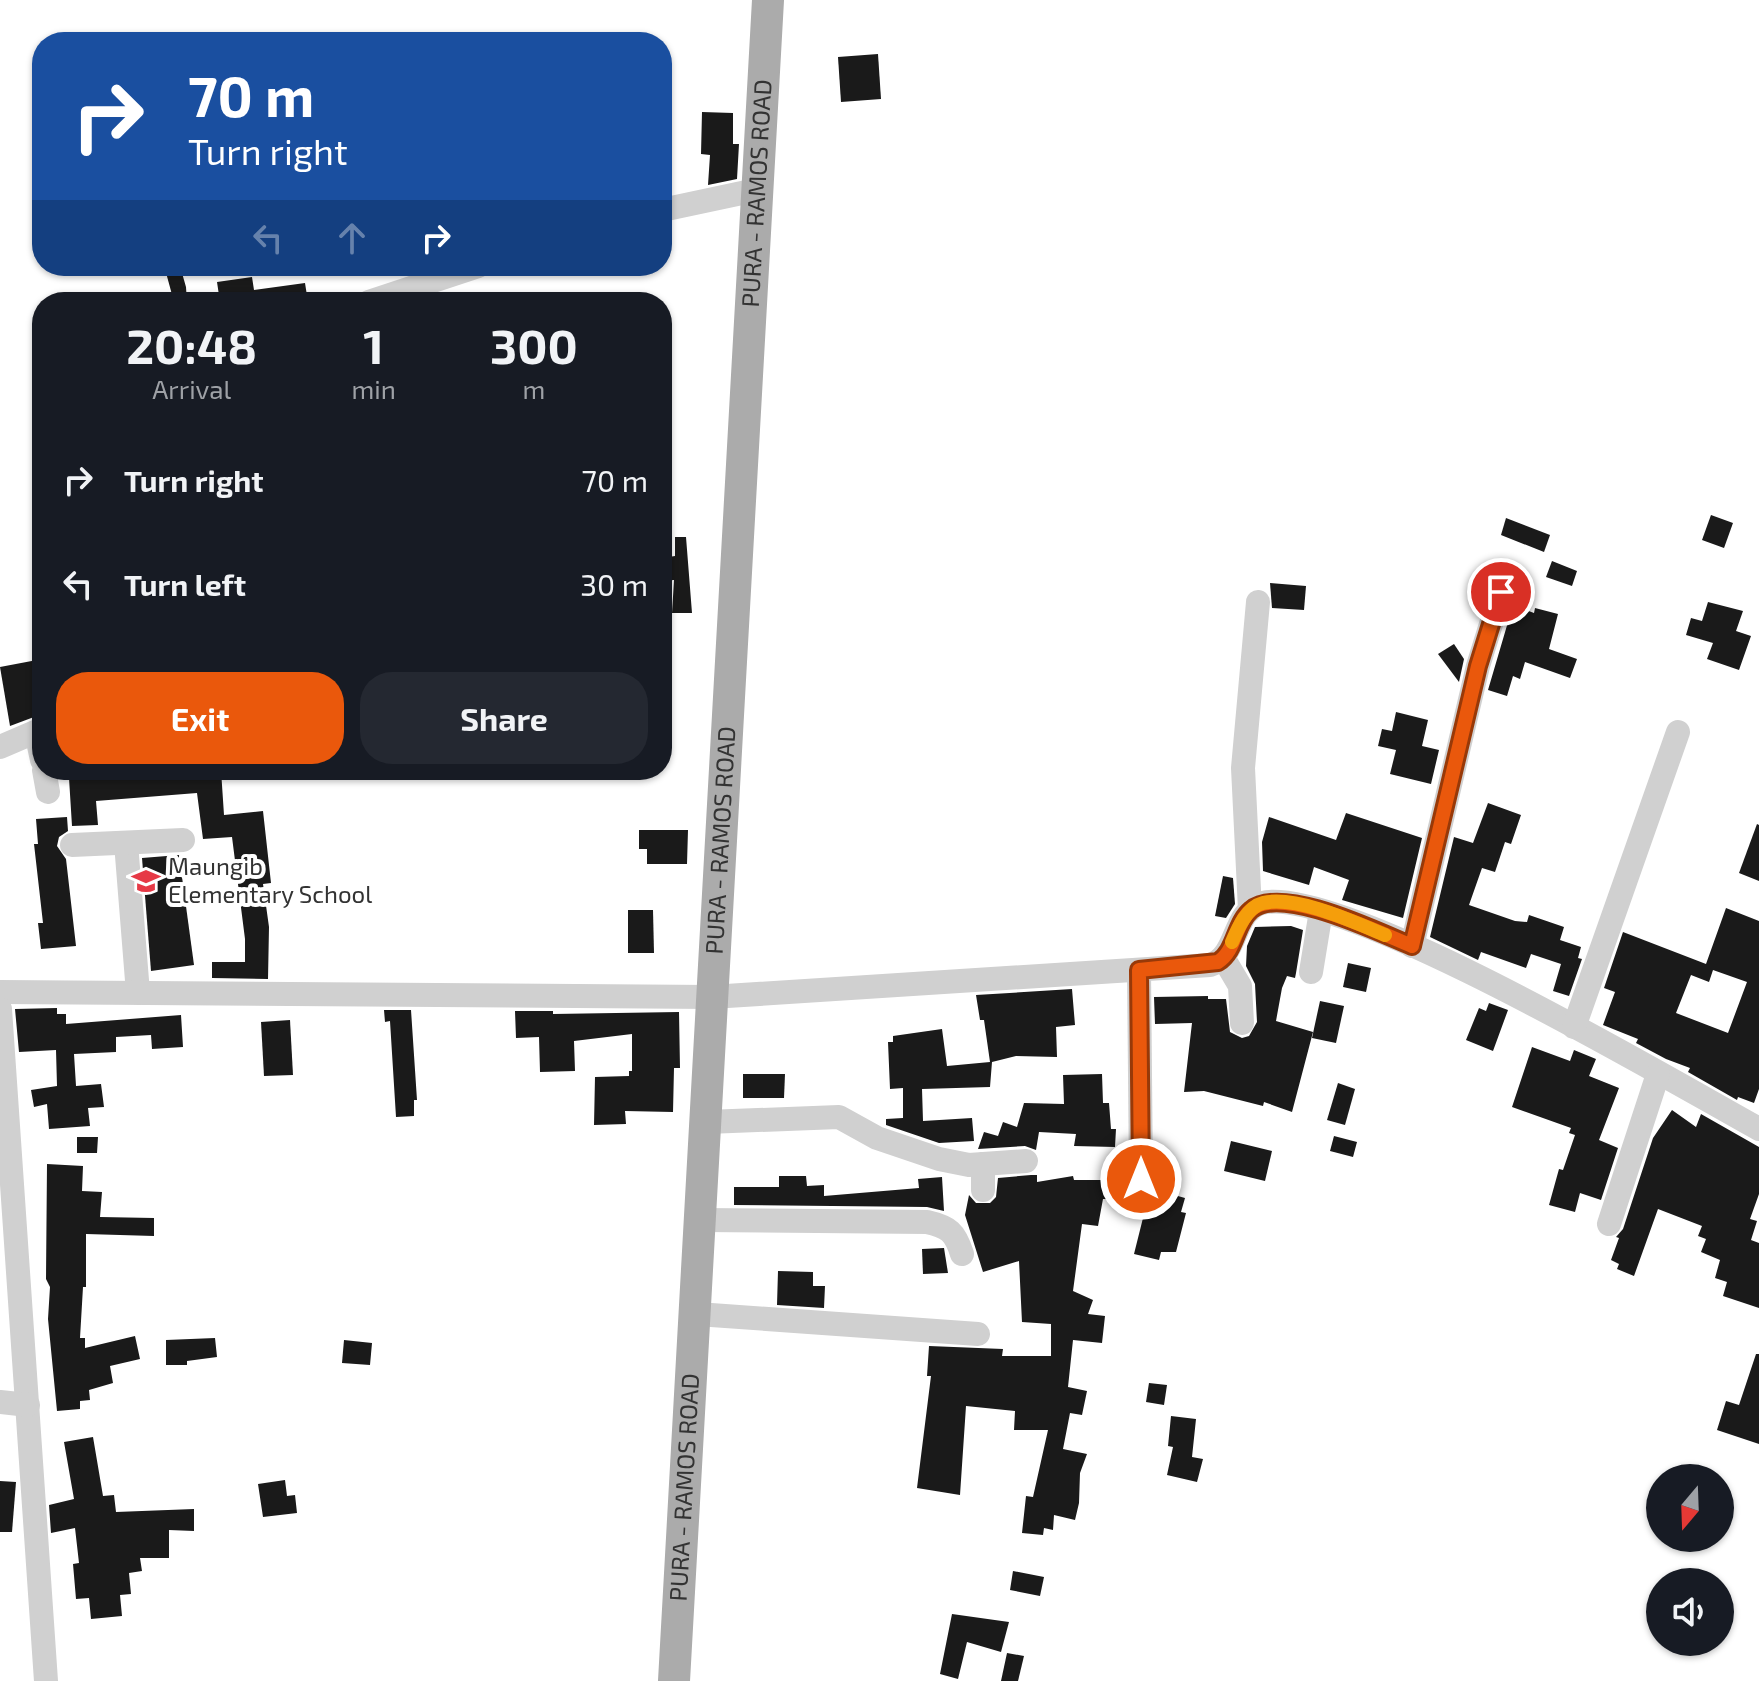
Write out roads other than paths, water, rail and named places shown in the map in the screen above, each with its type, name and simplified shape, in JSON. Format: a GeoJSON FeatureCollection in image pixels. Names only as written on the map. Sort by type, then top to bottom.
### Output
{"type":"FeatureCollection","features":[{"type":"Feature","properties":{"kind":"main road","name":"PURA - RAMOS ROAD"},"geometry":{"type":"LineString","coordinates":[[674,1681],[697,1314],[711,997],[768,0]]}},
{"type":"Feature","properties":{"kind":"street"},"geometry":{"type":"LineString","coordinates":[[672,208],[756,190]]}},
{"type":"Feature","properties":{"kind":"street"},"geometry":{"type":"LineString","coordinates":[[399,292],[448,276]]}},
{"type":"Feature","properties":{"kind":"street"},"geometry":{"type":"LineString","coordinates":[[1412,946],[1478,666],[1501,592]]}},
{"type":"Feature","properties":{"kind":"street"},"geometry":{"type":"LineString","coordinates":[[0,992],[711,997],[1210,965],[1224,959],[1250,910],[1243,768],[1258,602]]}},
{"type":"Feature","properties":{"kind":"street"},"geometry":{"type":"LineString","coordinates":[[1574,1027],[1678,732]]}},
{"type":"Feature","properties":{"kind":"street"},"geometry":{"type":"LineString","coordinates":[[0,747],[32,734]]}},
{"type":"Feature","properties":{"kind":"street"},"geometry":{"type":"LineString","coordinates":[[72,845],[183,840]]}},
{"type":"Feature","properties":{"kind":"street"},"geometry":{"type":"LineString","coordinates":[[126,843],[138,993]]}},
{"type":"Feature","properties":{"kind":"street"},"geometry":{"type":"LineString","coordinates":[[1250,910],[1262,903],[1282,903],[1321,911],[1412,946],[1515,995],[1759,1129]]}},
{"type":"Feature","properties":{"kind":"street"},"geometry":{"type":"LineString","coordinates":[[1311,972],[1321,911]]}},
{"type":"Feature","properties":{"kind":"street"},"geometry":{"type":"LineString","coordinates":[[1224,959],[1240,986],[1242,1023]]}},
{"type":"Feature","properties":{"kind":"street"},"geometry":{"type":"LineString","coordinates":[[1139,970],[1141,1179]]}},
{"type":"Feature","properties":{"kind":"street"},"geometry":{"type":"LineString","coordinates":[[0,1009],[46,1681]]}},
{"type":"Feature","properties":{"kind":"street"},"geometry":{"type":"LineString","coordinates":[[1609,1224],[1658,1074]]}},
{"type":"Feature","properties":{"kind":"street"},"geometry":{"type":"LineString","coordinates":[[707,1122],[839,1117],[877,1138],[939,1159],[983,1164],[1026,1161]]}},
{"type":"Feature","properties":{"kind":"street"},"geometry":{"type":"LineString","coordinates":[[983,1164],[983,1190]]}},
{"type":"Feature","properties":{"kind":"street"},"geometry":{"type":"LineString","coordinates":[[701,1220],[927,1222],[950,1228],[962,1254]]}},
{"type":"Feature","properties":{"kind":"street"},"geometry":{"type":"LineString","coordinates":[[697,1314],[978,1334]]}},
{"type":"Feature","properties":{"kind":"street"},"geometry":{"type":"LineString","coordinates":[[0,1402],[28,1405]]}},
{"type":"Feature","properties":{"kind":"place","name":"Maungib Elementary School"},"geometry":{"type":"Point","coordinates":[146,881]}}]}
